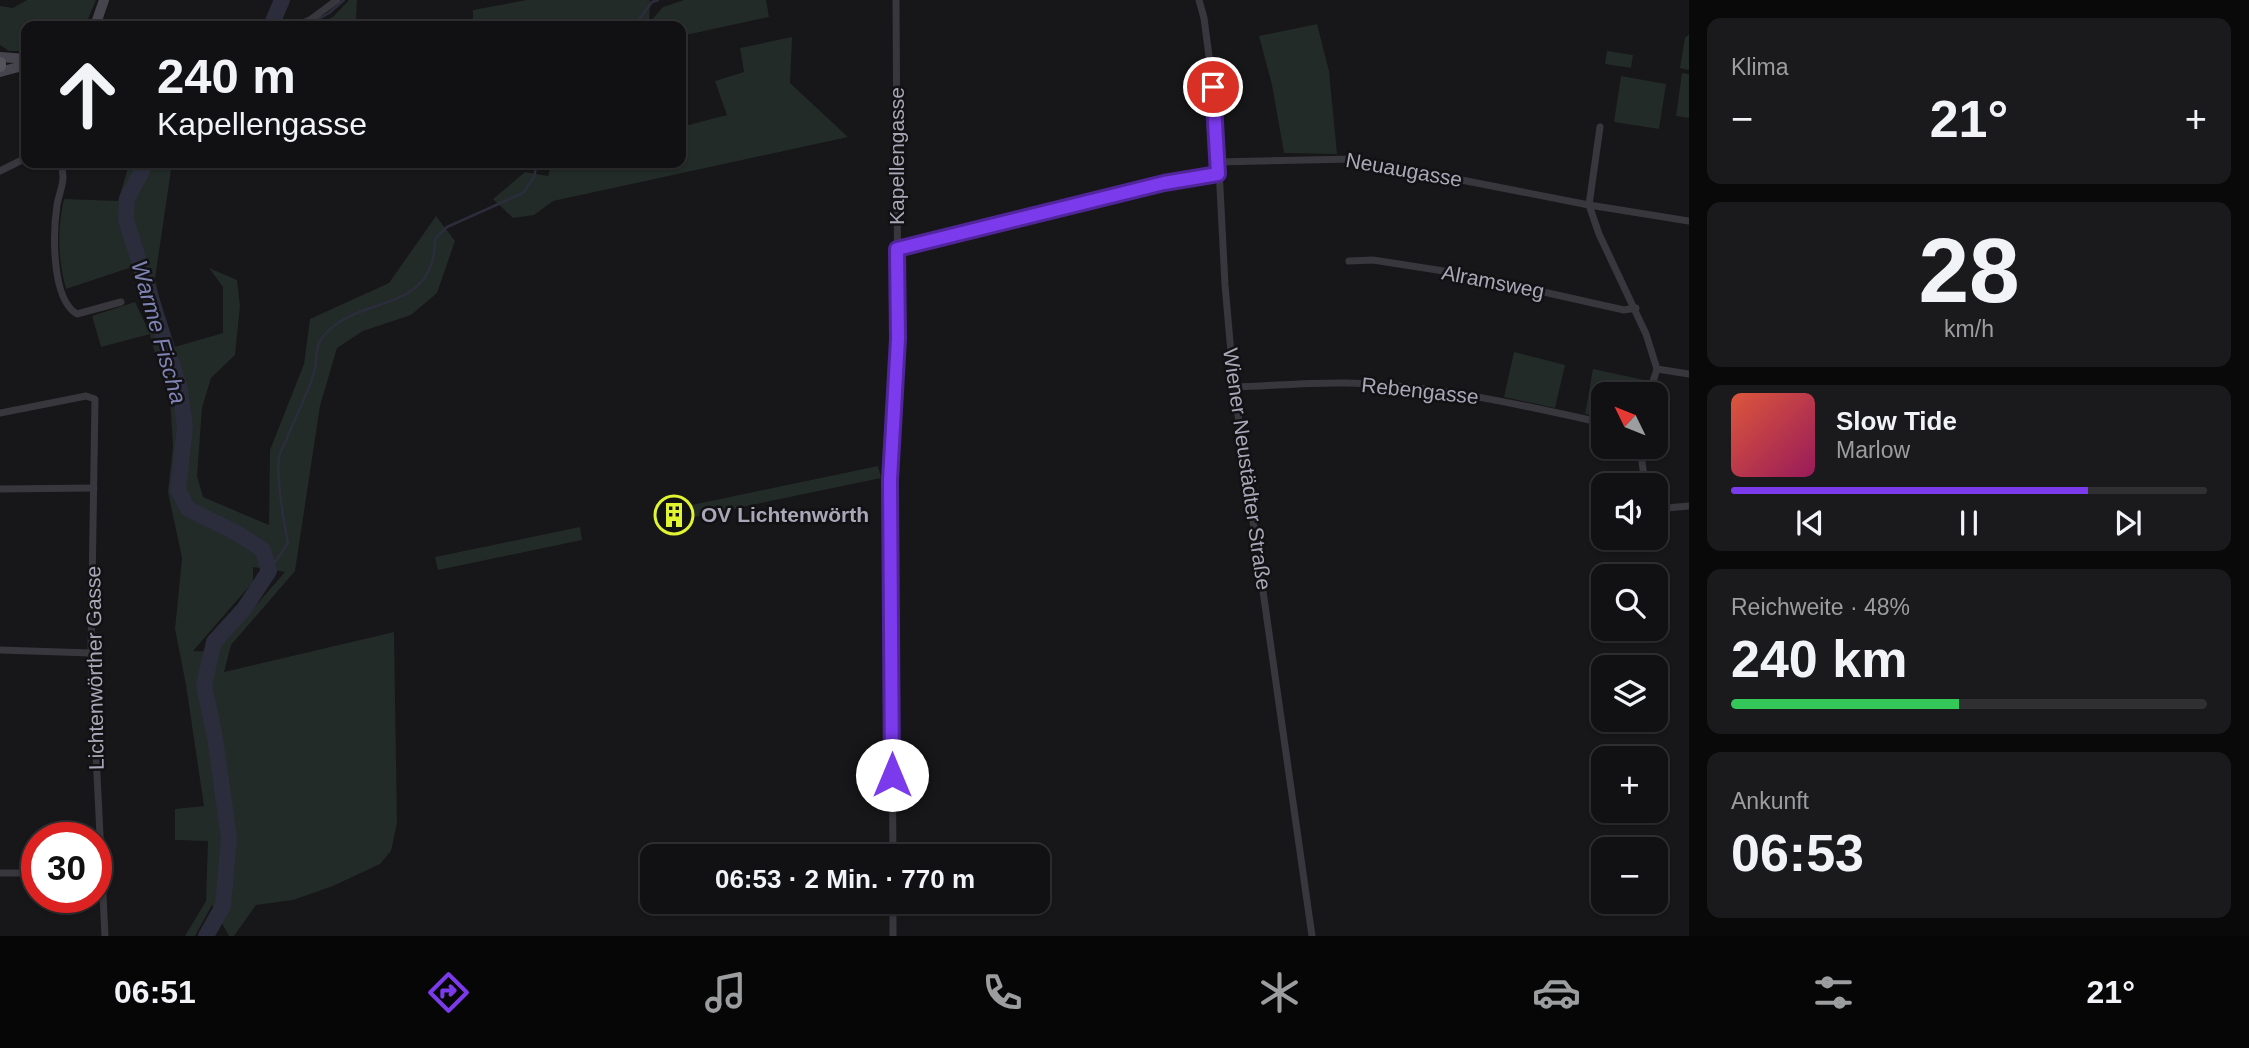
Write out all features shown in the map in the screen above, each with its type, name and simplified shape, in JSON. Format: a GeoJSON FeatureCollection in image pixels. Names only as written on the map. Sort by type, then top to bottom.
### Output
{"type":"FeatureCollection","features":[{"type":"Feature","properties":{"kind":"main road"},"geometry":{"type":"LineString","coordinates":[[96,21],[104,0]]}},
{"type":"Feature","properties":{"kind":"main road"},"geometry":{"type":"LineString","coordinates":[[0,57],[21,59]]}},
{"type":"Feature","properties":{"kind":"main road"},"geometry":{"type":"LineString","coordinates":[[0,72],[21,66]]}},
{"type":"Feature","properties":{"kind":"street"},"geometry":{"type":"LineString","coordinates":[[308,21],[337,0]]}},
{"type":"Feature","properties":{"kind":"street","name":"Kapellengasse"},"geometry":{"type":"LineString","coordinates":[[893,844],[890,480],[898,339],[896,0]]}},
{"type":"Feature","properties":{"kind":"street","name":"Wiener Neustädter Straße"},"geometry":{"type":"LineString","coordinates":[[1199,0],[1204,18],[1216,110],[1217,162],[1234,387],[1312,936]]}},
{"type":"Feature","properties":{"kind":"street"},"geometry":{"type":"LineString","coordinates":[[1600,127],[1589,205],[1599,234],[1646,334],[1657,369],[1653,382]]}},
{"type":"Feature","properties":{"kind":"street","name":"Neuaugasse"},"geometry":{"type":"LineString","coordinates":[[1217,162],[1354,159],[1589,205],[1689,221]]}},
{"type":"Feature","properties":{"kind":"street"},"geometry":{"type":"LineString","coordinates":[[0,171],[21,160]]}},
{"type":"Feature","properties":{"kind":"street"},"geometry":{"type":"LineString","coordinates":[[62,168],[64,181],[57,204],[53,241],[64,299],[69,309],[77,314],[121,302]]}},
{"type":"Feature","properties":{"kind":"street"},"geometry":{"type":"LineString","coordinates":[[897,249],[1164,183],[1218,174]]}},
{"type":"Feature","properties":{"kind":"street","name":"Alramsweg"},"geometry":{"type":"LineString","coordinates":[[1349,261],[1373,260],[1463,274],[1624,310],[1636,308]]}},
{"type":"Feature","properties":{"kind":"street"},"geometry":{"type":"LineString","coordinates":[[1657,369],[1689,374]]}},
{"type":"Feature","properties":{"kind":"street","name":"Rebengasse"},"geometry":{"type":"LineString","coordinates":[[1234,387],[1347,383],[1445,391],[1591,420]]}},
{"type":"Feature","properties":{"kind":"street","name":"Lichtenwörther Gasse"},"geometry":{"type":"LineString","coordinates":[[0,413],[86,396],[96,399],[92,653],[97,822]]}},
{"type":"Feature","properties":{"kind":"street"},"geometry":{"type":"LineString","coordinates":[[0,489],[94,488]]}},
{"type":"Feature","properties":{"kind":"street"},"geometry":{"type":"LineString","coordinates":[[1668,508],[1689,506]]}},
{"type":"Feature","properties":{"kind":"street"},"geometry":{"type":"LineString","coordinates":[[0,650],[92,653]]}},
{"type":"Feature","properties":{"kind":"street"},"geometry":{"type":"LineString","coordinates":[[0,873],[21,873]]}},
{"type":"Feature","properties":{"kind":"street","name":"Lichtenwörther Gasse"},"geometry":{"type":"LineString","coordinates":[[103,913],[105,936]]}},
{"type":"Feature","properties":{"kind":"street"},"geometry":{"type":"LineString","coordinates":[[893,914],[894,936]]}},
{"type":"Feature","properties":{"kind":"shaded area"},"geometry":{"type":"Polygon","coordinates":[[[27,0],[96,0],[87,21],[21,21],[21,51],[9,51],[0,45],[0,6],[13,8],[27,0]]]}},
{"type":"Feature","properties":{"kind":"shaded area"},"geometry":{"type":"Polygon","coordinates":[[[349,0],[357,0],[356,19],[324,21],[333,17],[349,0]]]}},
{"type":"Feature","properties":{"kind":"shaded area"},"geometry":{"type":"Polygon","coordinates":[[[527,0],[650,0],[649,21],[473,21],[473,10],[527,0]]]}},
{"type":"Feature","properties":{"kind":"shaded area"},"geometry":{"type":"Polygon","coordinates":[[[684,0],[766,0],[769,17],[686,35],[686,21],[651,21],[663,7],[684,0]]]}},
{"type":"Feature","properties":{"kind":"shaded area"},"geometry":{"type":"Polygon","coordinates":[[[1317,24],[1329,71],[1337,154],[1284,153],[1272,85],[1259,36],[1317,24]]]}},
{"type":"Feature","properties":{"kind":"shaded area"},"geometry":{"type":"Polygon","coordinates":[[[1689,34],[1689,70],[1680,68],[1685,38],[1689,34]]]}},
{"type":"Feature","properties":{"kind":"shaded area"},"geometry":{"type":"Polygon","coordinates":[[[792,37],[790,83],[848,137],[553,201],[534,215],[513,218],[493,199],[525,172],[548,176],[550,168],[686,168],[686,126],[727,115],[715,81],[744,72],[740,48],[792,37]]]}},
{"type":"Feature","properties":{"kind":"shaded area"},"geometry":{"type":"Polygon","coordinates":[[[1607,51],[1633,55],[1631,68],[1605,64],[1607,51]]]}},
{"type":"Feature","properties":{"kind":"shaded area"},"geometry":{"type":"Polygon","coordinates":[[[1682,73],[1689,74],[1689,118],[1676,116],[1682,73]]]}},
{"type":"Feature","properties":{"kind":"shaded area"},"geometry":{"type":"Polygon","coordinates":[[[1621,76],[1666,84],[1659,129],[1614,122],[1621,76]]]}},
{"type":"Feature","properties":{"kind":"shaded area"},"geometry":{"type":"Polygon","coordinates":[[[128,168],[171,168],[155,279],[171,348],[223,333],[223,287],[209,268],[237,280],[240,306],[235,355],[211,378],[202,408],[197,476],[203,497],[269,525],[270,450],[304,364],[310,319],[389,283],[436,216],[455,241],[437,293],[411,315],[363,331],[337,348],[320,406],[295,571],[231,645],[224,672],[394,632],[397,823],[391,851],[380,864],[333,886],[293,900],[256,905],[234,936],[229,936],[212,905],[195,936],[185,936],[206,901],[208,841],[175,840],[175,809],[204,806],[175,629],[182,558],[168,492],[173,446],[170,400],[132,267],[66,289],[61,267],[59,233],[64,199],[118,201],[128,168]],[[253,567],[253,582],[193,651],[215,652],[285,572],[253,567]]]}},
{"type":"Feature","properties":{"kind":"shaded area"},"geometry":{"type":"Polygon","coordinates":[[[135,302],[150,334],[101,347],[92,316],[135,302]]]}},
{"type":"Feature","properties":{"kind":"shaded area"},"geometry":{"type":"Polygon","coordinates":[[[1514,352],[1565,365],[1555,408],[1504,397],[1514,352]]]}},
{"type":"Feature","properties":{"kind":"shaded area"},"geometry":{"type":"Polygon","coordinates":[[[1593,369],[1649,381],[1591,382],[1591,415],[1585,414],[1593,369]]]}},
{"type":"Feature","properties":{"kind":"shaded area"},"geometry":{"type":"Polygon","coordinates":[[[878,466],[881,478],[689,518],[687,506],[878,466]]]}},
{"type":"Feature","properties":{"kind":"shaded area"},"geometry":{"type":"Polygon","coordinates":[[[580,527],[582,540],[438,570],[435,557],[580,527]]]}},
{"type":"Feature","properties":{"kind":"waterway","name":"Warme Fischa"},"geometry":{"type":"LineString","coordinates":[[273,21],[282,0]]}},
{"type":"Feature","properties":{"kind":"waterway"},"geometry":{"type":"LineString","coordinates":[[315,21],[344,0]]}},
{"type":"Feature","properties":{"kind":"waterway"},"geometry":{"type":"LineString","coordinates":[[638,21],[652,2],[658,0]]}},
{"type":"Feature","properties":{"kind":"waterway","name":"Warme Fischa"},"geometry":{"type":"LineString","coordinates":[[143,168],[127,199],[126,220],[179,386],[185,426],[178,490],[188,509],[237,533],[263,550],[269,571],[244,609],[214,642],[204,685],[215,738],[229,838],[223,906],[206,936]]}},
{"type":"Feature","properties":{"kind":"waterway"},"geometry":{"type":"LineString","coordinates":[[269,571],[288,543],[279,488],[280,455],[311,381],[322,338],[341,321],[410,291],[423,280],[432,263],[435,239],[447,227],[523,193],[534,177],[536,168]]}},
{"type":"Feature","properties":{"kind":"place","name":"OV Lichtenwörth"},"geometry":{"type":"Point","coordinates":[674,515]}},
{"type":"Feature","properties":{"kind":"route"},"geometry":{"type":"LineString","coordinates":[[892,775],[890,480],[898,339],[897,249],[1164,183],[1218,174],[1213,87]]}}]}
